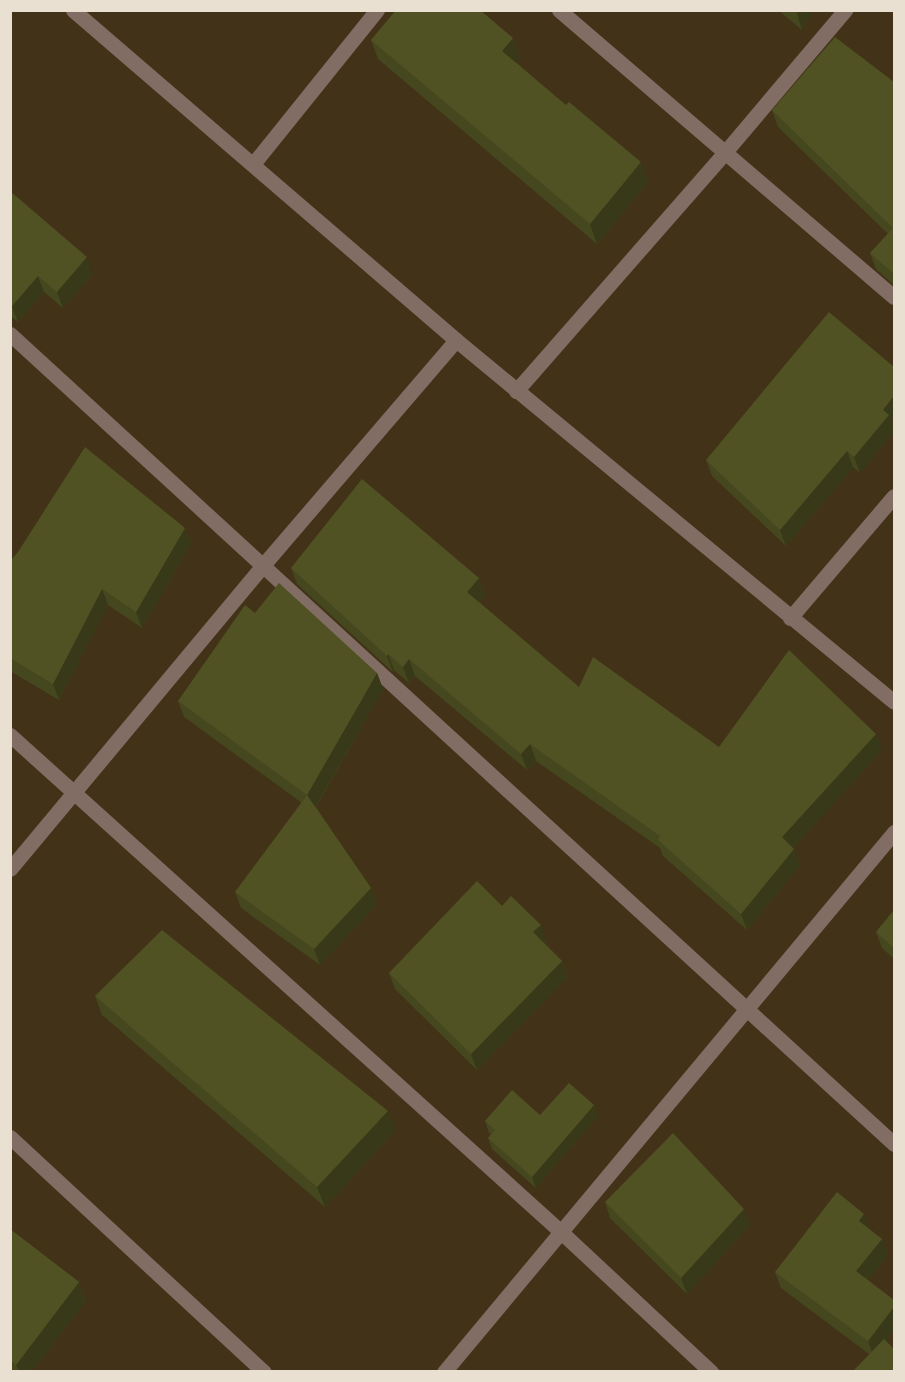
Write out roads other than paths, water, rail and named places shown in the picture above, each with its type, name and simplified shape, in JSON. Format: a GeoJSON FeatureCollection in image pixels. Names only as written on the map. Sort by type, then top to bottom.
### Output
{"type":"FeatureCollection","features":[{"type":"Feature","properties":{"kind":"street"},"geometry":{"type":"LineString","coordinates":[[74,10],[516,391],[894,702]]}},
{"type":"Feature","properties":{"kind":"street"},"geometry":{"type":"LineString","coordinates":[[253,164],[377,10]]}},
{"type":"Feature","properties":{"kind":"street"},"geometry":{"type":"LineString","coordinates":[[559,10],[894,297]]}},
{"type":"Feature","properties":{"kind":"street"},"geometry":{"type":"LineString","coordinates":[[516,391],[726,151],[844,10]]}},
{"type":"Feature","properties":{"kind":"street"},"geometry":{"type":"LineString","coordinates":[[10,334],[264,564],[894,1144]]}},
{"type":"Feature","properties":{"kind":"street"},"geometry":{"type":"LineString","coordinates":[[10,868],[264,564],[456,340]]}},
{"type":"Feature","properties":{"kind":"street"},"geometry":{"type":"LineString","coordinates":[[790,618],[894,496]]}},
{"type":"Feature","properties":{"kind":"street"},"geometry":{"type":"LineString","coordinates":[[10,735],[560,1231],[711,1371]]}},
{"type":"Feature","properties":{"kind":"street"},"geometry":{"type":"LineString","coordinates":[[444,1371],[894,832]]}},
{"type":"Feature","properties":{"kind":"street"},"geometry":{"type":"LineString","coordinates":[[10,1137],[264,1371]]}}]}
